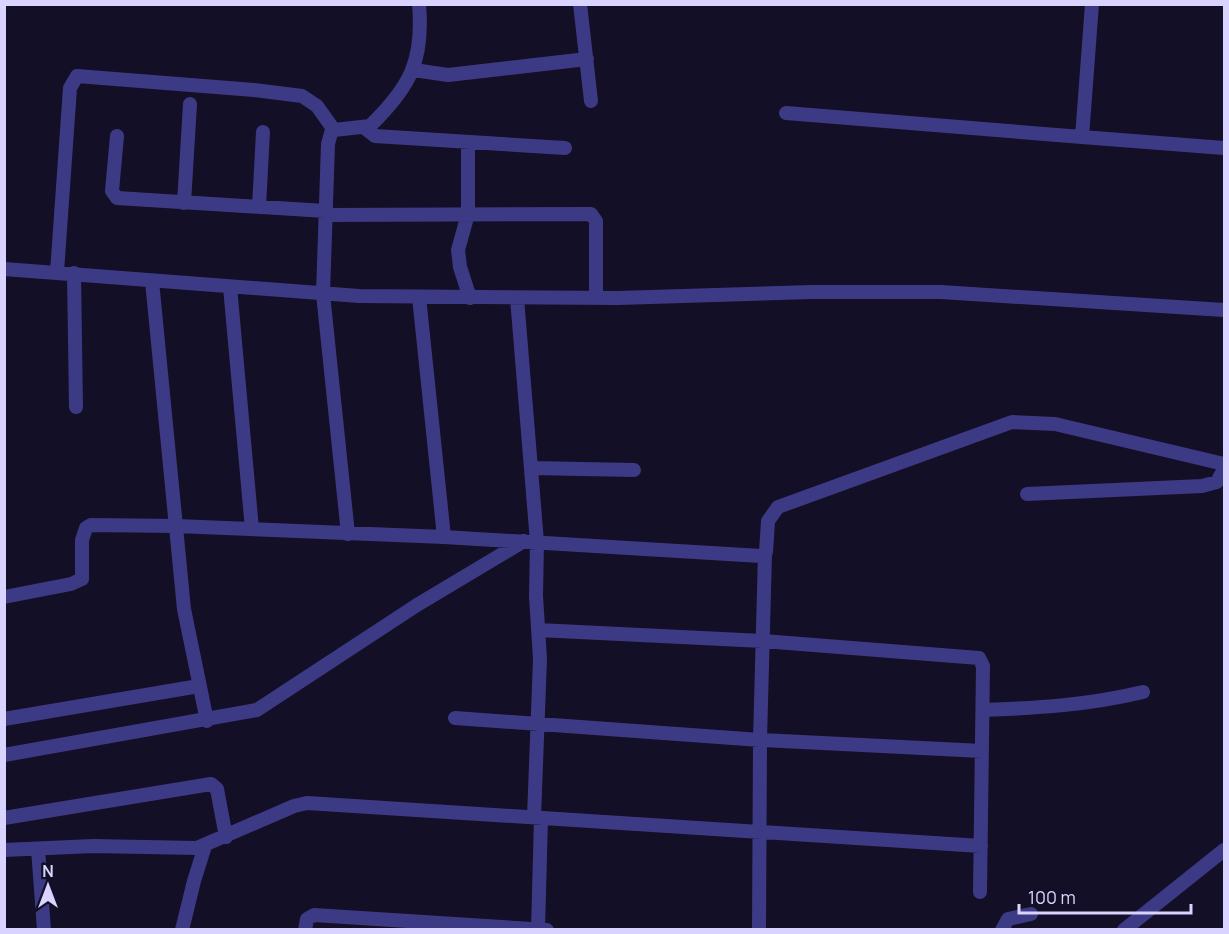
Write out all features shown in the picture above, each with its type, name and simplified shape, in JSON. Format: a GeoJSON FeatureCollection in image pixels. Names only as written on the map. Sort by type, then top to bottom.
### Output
{"type":"FeatureCollection","features":[{"type":"Feature","properties":{"kind":"street"},"geometry":{"type":"LineString","coordinates":[[334,130],[365,129],[375,121],[414,70],[420,48],[419,4]]}},
{"type":"Feature","properties":{"kind":"street"},"geometry":{"type":"LineString","coordinates":[[580,4],[591,101]]}},
{"type":"Feature","properties":{"kind":"street"},"geometry":{"type":"LineString","coordinates":[[1082,137],[1092,4]]}},
{"type":"Feature","properties":{"kind":"street"},"geometry":{"type":"LineString","coordinates":[[414,70],[448,75],[587,59]]}},
{"type":"Feature","properties":{"kind":"street"},"geometry":{"type":"LineString","coordinates":[[57,272],[70,88],[77,76],[302,96],[317,106],[334,130]]}},
{"type":"Feature","properties":{"kind":"street"},"geometry":{"type":"LineString","coordinates":[[184,203],[190,104]]}},
{"type":"Feature","properties":{"kind":"street"},"geometry":{"type":"LineString","coordinates":[[786,113],[1224,148]]}},
{"type":"Feature","properties":{"kind":"street"},"geometry":{"type":"LineString","coordinates":[[365,129],[375,136],[468,146],[565,148]]}},
{"type":"Feature","properties":{"kind":"street"},"geometry":{"type":"LineString","coordinates":[[334,130],[328,144],[323,294],[348,534]]}},
{"type":"Feature","properties":{"kind":"street"},"geometry":{"type":"LineString","coordinates":[[259,207],[263,132]]}},
{"type":"Feature","properties":{"kind":"street"},"geometry":{"type":"LineString","coordinates":[[117,136],[112,191],[114,196],[122,199],[325,213],[586,213],[595,216],[596,298]]}},
{"type":"Feature","properties":{"kind":"street"},"geometry":{"type":"LineString","coordinates":[[468,146],[468,214],[458,250],[460,267],[470,298]]}},
{"type":"Feature","properties":{"kind":"street"},"geometry":{"type":"LineString","coordinates":[[4,269],[323,294],[470,298],[596,298],[812,292],[941,292],[1224,310]]}},
{"type":"Feature","properties":{"kind":"street"},"geometry":{"type":"LineString","coordinates":[[74,273],[76,407]]}},
{"type":"Feature","properties":{"kind":"street"},"geometry":{"type":"LineString","coordinates":[[152,281],[184,609],[207,721]]}},
{"type":"Feature","properties":{"kind":"street"},"geometry":{"type":"LineString","coordinates":[[230,287],[252,530]]}},
{"type":"Feature","properties":{"kind":"street"},"geometry":{"type":"LineString","coordinates":[[419,297],[444,537]]}},
{"type":"Feature","properties":{"kind":"street"},"geometry":{"type":"LineString","coordinates":[[517,298],[531,468],[530,542],[538,630],[538,929]]}},
{"type":"Feature","properties":{"kind":"street"},"geometry":{"type":"LineString","coordinates":[[759,930],[760,740],[765,554],[768,520],[778,507],[1012,422],[1055,424],[1224,464]]}},
{"type":"Feature","properties":{"kind":"street"},"geometry":{"type":"LineString","coordinates":[[531,468],[634,470]]}},
{"type":"Feature","properties":{"kind":"street"},"geometry":{"type":"LineString","coordinates":[[1027,494],[1211,485],[1220,479],[1224,469]]}},
{"type":"Feature","properties":{"kind":"street"},"geometry":{"type":"LineString","coordinates":[[4,597],[71,584],[82,579],[82,540],[86,528],[91,525],[177,526],[444,537],[756,556],[765,554]]}},
{"type":"Feature","properties":{"kind":"street"},"geometry":{"type":"LineString","coordinates":[[4,755],[249,712],[268,704],[417,604],[530,542]]}},
{"type":"Feature","properties":{"kind":"street"},"geometry":{"type":"LineString","coordinates":[[538,630],[764,641],[979,658],[983,666],[980,892]]}},
{"type":"Feature","properties":{"kind":"street"},"geometry":{"type":"LineString","coordinates":[[4,719],[199,686]]}},
{"type":"Feature","properties":{"kind":"street"},"geometry":{"type":"LineString","coordinates":[[983,710],[1067,706],[1102,702],[1143,692]]}},
{"type":"Feature","properties":{"kind":"street"},"geometry":{"type":"LineString","coordinates":[[455,718],[760,740],[982,751]]}},
{"type":"Feature","properties":{"kind":"street"},"geometry":{"type":"LineString","coordinates":[[4,818],[211,784],[217,789],[226,837]]}},
{"type":"Feature","properties":{"kind":"street"},"geometry":{"type":"LineString","coordinates":[[4,850],[93,846],[189,849],[205,846],[294,806],[307,803],[981,846]]}},
{"type":"Feature","properties":{"kind":"street"},"geometry":{"type":"LineString","coordinates":[[182,930],[205,846]]}},
{"type":"Feature","properties":{"kind":"street"},"geometry":{"type":"LineString","coordinates":[[38,849],[45,930]]}},
{"type":"Feature","properties":{"kind":"street"},"geometry":{"type":"LineString","coordinates":[[1124,930],[1224,850]]}},
{"type":"Feature","properties":{"kind":"street"},"geometry":{"type":"LineString","coordinates":[[305,930],[307,920],[314,915],[547,930]]}},
{"type":"Feature","properties":{"kind":"street"},"geometry":{"type":"LineString","coordinates":[[1002,930],[1008,919],[1031,915]]}}]}
